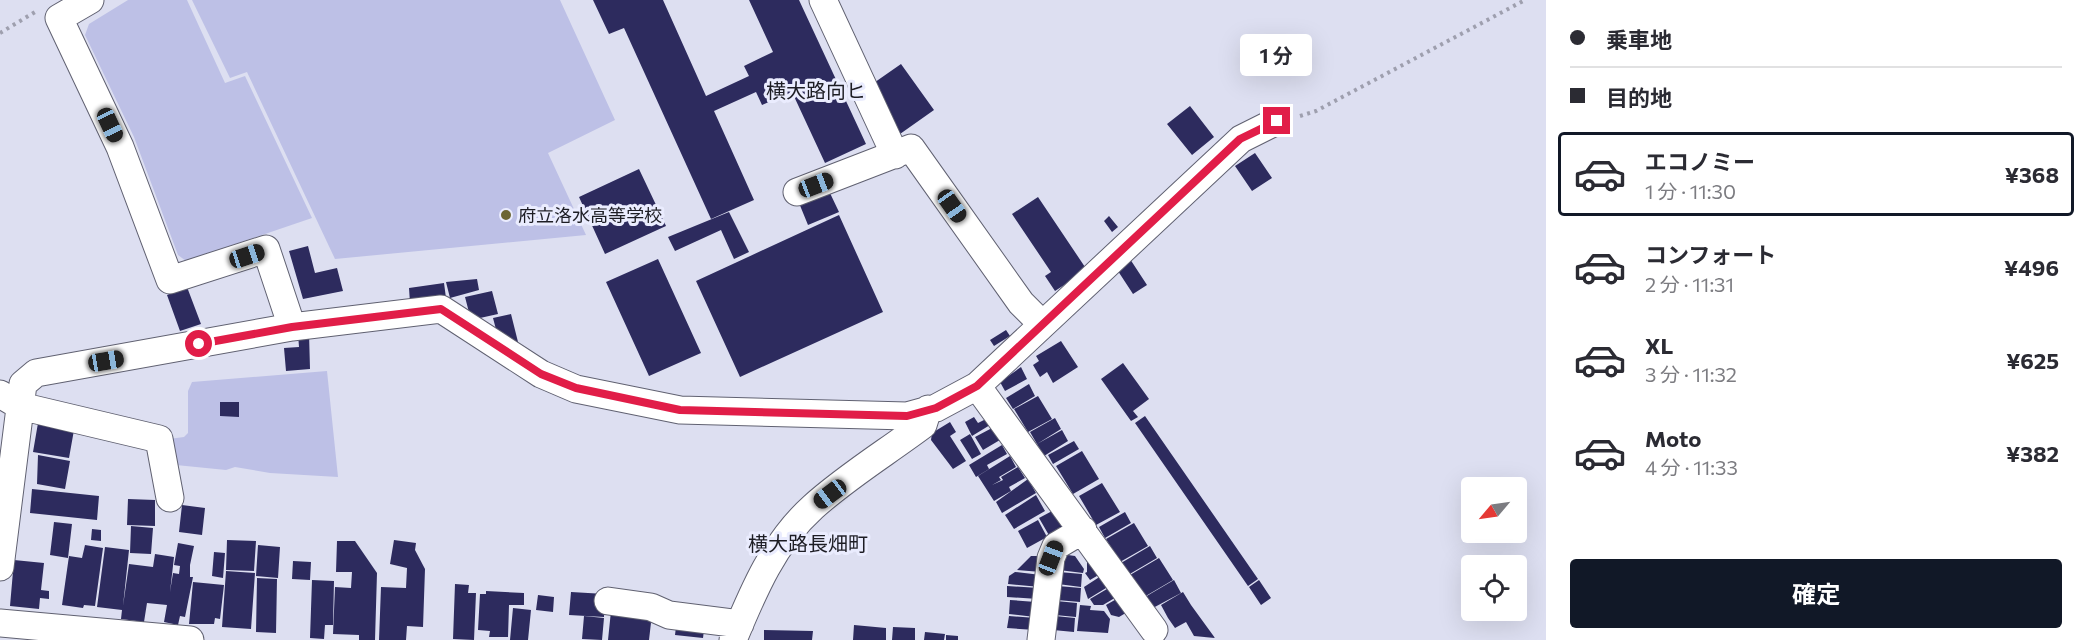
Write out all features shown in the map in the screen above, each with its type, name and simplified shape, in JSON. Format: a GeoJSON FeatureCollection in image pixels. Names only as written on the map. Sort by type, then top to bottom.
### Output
{"type":"FeatureCollection","features":[{"type":"Feature","properties":{"kind":"street"},"geometry":{"type":"LineString","coordinates":[[90,0],[59,18],[120,147],[170,280],[266,249],[292,327]]}},
{"type":"Feature","properties":{"kind":"street"},"geometry":{"type":"LineString","coordinates":[[823,0],[895,155]]}},
{"type":"Feature","properties":{"kind":"street"},"geometry":{"type":"LineString","coordinates":[[0,567],[10,400],[36,373],[292,327],[441,309],[541,374],[576,388],[692,410],[907,416],[936,408],[977,386],[1041,323],[1240,139],[1277,121]]}},
{"type":"Feature","properties":{"kind":"street"},"geometry":{"type":"LineString","coordinates":[[797,192],[911,148],[1021,303],[1041,323]]}},
{"type":"Feature","properties":{"kind":"street"},"geometry":{"type":"LineString","coordinates":[[977,386],[1154,630]]}},
{"type":"Feature","properties":{"kind":"street"},"geometry":{"type":"LineString","coordinates":[[10,400],[159,439],[170,498]]}},
{"type":"Feature","properties":{"kind":"street"},"geometry":{"type":"LineString","coordinates":[[608,601],[651,606],[669,615],[737,632],[752,593],[769,562],[792,530],[813,507],[923,425],[928,410]]}},
{"type":"Feature","properties":{"kind":"street"},"geometry":{"type":"LineString","coordinates":[[1041,640],[1051,558],[1056,546],[1083,530]]}},
{"type":"Feature","properties":{"kind":"street"},"geometry":{"type":"LineString","coordinates":[[0,623],[190,640]]}},
{"type":"Feature","properties":{"kind":"path"},"geometry":{"type":"LineString","coordinates":[[1277,121],[1316,111],[1526,0]]}},
{"type":"Feature","properties":{"kind":"path"},"geometry":{"type":"LineString","coordinates":[[0,33],[38,11],[59,18]]}},
{"type":"Feature","properties":{"kind":"shaded area"},"geometry":{"type":"Polygon","coordinates":[[[128,0],[187,0],[225,83],[245,76],[312,218],[186,261],[178,255],[134,137],[85,35],[89,24],[128,0]]]}},
{"type":"Feature","properties":{"kind":"shaded area"},"geometry":{"type":"Polygon","coordinates":[[[192,0],[560,0],[615,120],[548,153],[586,235],[335,259],[247,72],[230,78],[192,0]]]}},
{"type":"Feature","properties":{"kind":"shaded area"},"geometry":{"type":"Polygon","coordinates":[[[327,371],[338,477],[270,473],[235,467],[226,470],[176,465],[169,439],[184,437],[188,433],[188,391],[192,382],[327,371]]]}},
{"type":"Feature","properties":{"kind":"building"},"geometry":{"type":"Polygon","coordinates":[[[593,0],[663,0],[706,96],[749,76],[744,66],[773,52],[749,0],[799,0],[866,144],[825,163],[792,92],[762,105],[756,92],[714,111],[754,200],[711,219],[624,28],[609,34],[593,0]]]}},
{"type":"Feature","properties":{"kind":"building"},"geometry":{"type":"Polygon","coordinates":[[[901,64],[934,110],[900,134],[868,87],[901,64]]]}},
{"type":"Feature","properties":{"kind":"building"},"geometry":{"type":"Polygon","coordinates":[[[1190,106],[1214,137],[1192,155],[1167,124],[1190,106]]]}},
{"type":"Feature","properties":{"kind":"building"},"geometry":{"type":"Polygon","coordinates":[[[1255,153],[1272,178],[1252,191],[1235,166],[1255,153]]]}},
{"type":"Feature","properties":{"kind":"building"},"geometry":{"type":"Polygon","coordinates":[[[639,169],[666,226],[605,254],[579,197],[639,169]]]}},
{"type":"Feature","properties":{"kind":"building"},"geometry":{"type":"Polygon","coordinates":[[[829,191],[839,212],[808,225],[799,203],[829,191]]]}},
{"type":"Feature","properties":{"kind":"building"},"geometry":{"type":"Polygon","coordinates":[[[1038,197],[1087,270],[1055,291],[1045,276],[1051,272],[1012,214],[1038,197]]]}},
{"type":"Feature","properties":{"kind":"building"},"geometry":{"type":"Polygon","coordinates":[[[729,212],[749,252],[734,259],[721,230],[675,251],[668,237],[729,212]]]}},
{"type":"Feature","properties":{"kind":"building"},"geometry":{"type":"Polygon","coordinates":[[[839,215],[883,312],[740,377],[696,281],[839,215]]]}},
{"type":"Feature","properties":{"kind":"building"},"geometry":{"type":"Polygon","coordinates":[[[1109,216],[1118,227],[1112,232],[1104,221],[1109,216]]]}},
{"type":"Feature","properties":{"kind":"building"},"geometry":{"type":"Polygon","coordinates":[[[308,246],[315,273],[337,268],[343,291],[303,299],[289,251],[308,246]]]}},
{"type":"Feature","properties":{"kind":"building"},"geometry":{"type":"Polygon","coordinates":[[[658,259],[701,353],[649,376],[606,282],[658,259]]]}},
{"type":"Feature","properties":{"kind":"building"},"geometry":{"type":"Polygon","coordinates":[[[1130,259],[1147,285],[1133,294],[1116,268],[1130,259]]]}},
{"type":"Feature","properties":{"kind":"building"},"geometry":{"type":"Polygon","coordinates":[[[477,279],[479,290],[450,298],[446,282],[477,279]]]}},
{"type":"Feature","properties":{"kind":"building"},"geometry":{"type":"Polygon","coordinates":[[[444,283],[446,298],[410,303],[409,288],[444,283]]]}},
{"type":"Feature","properties":{"kind":"building"},"geometry":{"type":"Polygon","coordinates":[[[187,287],[201,324],[180,331],[167,295],[187,287]]]}},
{"type":"Feature","properties":{"kind":"building"},"geometry":{"type":"Polygon","coordinates":[[[492,291],[498,314],[471,320],[465,297],[492,291]]]}},
{"type":"Feature","properties":{"kind":"building"},"geometry":{"type":"Polygon","coordinates":[[[511,314],[520,350],[498,337],[493,318],[511,314]]]}},
{"type":"Feature","properties":{"kind":"building"},"geometry":{"type":"Polygon","coordinates":[[[1006,330],[1010,336],[994,346],[990,340],[1006,330]]]}},
{"type":"Feature","properties":{"kind":"building"},"geometry":{"type":"Polygon","coordinates":[[[309,333],[310,369],[286,371],[284,348],[299,347],[298,334],[309,333]]]}},
{"type":"Feature","properties":{"kind":"building"},"geometry":{"type":"Polygon","coordinates":[[[1061,341],[1078,367],[1053,383],[1047,372],[1040,377],[1033,365],[1039,361],[1036,356],[1061,341]]]}},
{"type":"Feature","properties":{"kind":"building"},"geometry":{"type":"Polygon","coordinates":[[[1123,363],[1149,399],[1133,411],[1138,417],[1131,421],[1101,379],[1123,363]]]}},
{"type":"Feature","properties":{"kind":"building"},"geometry":{"type":"Polygon","coordinates":[[[1021,367],[1027,379],[1005,391],[1000,382],[1021,367]]]}},
{"type":"Feature","properties":{"kind":"building"},"geometry":{"type":"Polygon","coordinates":[[[1029,384],[1035,396],[1013,409],[1006,398],[1029,384]]]}},
{"type":"Feature","properties":{"kind":"building"},"geometry":{"type":"Polygon","coordinates":[[[1038,396],[1052,419],[1028,432],[1014,409],[1038,396]]]}},
{"type":"Feature","properties":{"kind":"building"},"geometry":{"type":"Polygon","coordinates":[[[220,402],[239,402],[239,417],[220,416],[220,402]]]}},
{"type":"Feature","properties":{"kind":"building"},"geometry":{"type":"Polygon","coordinates":[[[1145,416],[1258,579],[1248,586],[1135,423],[1145,416]]]}},
{"type":"Feature","properties":{"kind":"building"},"geometry":{"type":"Polygon","coordinates":[[[974,417],[978,423],[986,419],[990,425],[972,436],[965,422],[974,417]]]}},
{"type":"Feature","properties":{"kind":"building"},"geometry":{"type":"Polygon","coordinates":[[[1055,418],[1061,429],[1037,444],[1030,432],[1055,418]]]}},
{"type":"Feature","properties":{"kind":"building"},"geometry":{"type":"Polygon","coordinates":[[[950,422],[956,432],[950,436],[966,461],[953,469],[931,440],[932,433],[950,422]]]}},
{"type":"Feature","properties":{"kind":"building"},"geometry":{"type":"Polygon","coordinates":[[[38,423],[74,430],[69,458],[33,452],[38,423]]]}},
{"type":"Feature","properties":{"kind":"building"},"geometry":{"type":"Polygon","coordinates":[[[992,428],[1005,437],[983,450],[975,437],[992,428]]]}},
{"type":"Feature","properties":{"kind":"building"},"geometry":{"type":"Polygon","coordinates":[[[1062,430],[1068,441],[1044,456],[1037,444],[1062,430]]]}},
{"type":"Feature","properties":{"kind":"building"},"geometry":{"type":"Polygon","coordinates":[[[970,434],[981,454],[972,459],[960,440],[970,434]]]}},
{"type":"Feature","properties":{"kind":"building"},"geometry":{"type":"Polygon","coordinates":[[[1074,441],[1079,449],[1053,464],[1048,455],[1074,441]]]}},
{"type":"Feature","properties":{"kind":"building"},"geometry":{"type":"Polygon","coordinates":[[[1002,445],[1007,454],[987,465],[989,469],[976,477],[969,465],[1002,445]]]}},
{"type":"Feature","properties":{"kind":"building"},"geometry":{"type":"Polygon","coordinates":[[[1082,451],[1099,479],[1073,494],[1056,466],[1082,451]]]}},
{"type":"Feature","properties":{"kind":"building"},"geometry":{"type":"Polygon","coordinates":[[[38,455],[70,461],[65,489],[37,484],[38,455]]]}},
{"type":"Feature","properties":{"kind":"building"},"geometry":{"type":"Polygon","coordinates":[[[1010,456],[1016,467],[999,477],[1001,480],[992,485],[1003,480],[1001,477],[1018,467],[1025,478],[1009,487],[1011,491],[994,501],[978,476],[1010,456]]]}},
{"type":"Feature","properties":{"kind":"building"},"geometry":{"type":"Polygon","coordinates":[[[1028,479],[1036,493],[1002,513],[996,502],[1028,479]]]}},
{"type":"Feature","properties":{"kind":"building"},"geometry":{"type":"Polygon","coordinates":[[[1102,483],[1120,512],[1096,525],[1079,496],[1102,483]]]}},
{"type":"Feature","properties":{"kind":"building"},"geometry":{"type":"Polygon","coordinates":[[[32,489],[99,496],[97,520],[30,513],[32,489]]]}},
{"type":"Feature","properties":{"kind":"building"},"geometry":{"type":"Polygon","coordinates":[[[1036,495],[1045,511],[1014,529],[1005,515],[1036,495]]]}},
{"type":"Feature","properties":{"kind":"building"},"geometry":{"type":"Polygon","coordinates":[[[128,499],[155,500],[155,526],[127,525],[128,499]]]}},
{"type":"Feature","properties":{"kind":"building"},"geometry":{"type":"Polygon","coordinates":[[[182,505],[205,508],[202,535],[179,532],[182,505]]]}},
{"type":"Feature","properties":{"kind":"building"},"geometry":{"type":"Polygon","coordinates":[[[1054,510],[1064,529],[1050,537],[1039,518],[1054,510]]]}},
{"type":"Feature","properties":{"kind":"building"},"geometry":{"type":"Polygon","coordinates":[[[1125,512],[1131,523],[1105,538],[1099,527],[1125,512]]]}},
{"type":"Feature","properties":{"kind":"building"},"geometry":{"type":"Polygon","coordinates":[[[1038,520],[1047,537],[1027,548],[1018,531],[1038,520]]]}},
{"type":"Feature","properties":{"kind":"building"},"geometry":{"type":"Polygon","coordinates":[[[54,522],[72,524],[68,558],[50,555],[54,522]]]}},
{"type":"Feature","properties":{"kind":"building"},"geometry":{"type":"Polygon","coordinates":[[[1134,523],[1148,546],[1120,562],[1106,539],[1134,523]]]}},
{"type":"Feature","properties":{"kind":"building"},"geometry":{"type":"Polygon","coordinates":[[[131,526],[153,528],[151,554],[130,553],[131,526]]]}},
{"type":"Feature","properties":{"kind":"building"},"geometry":{"type":"Polygon","coordinates":[[[92,529],[101,530],[101,541],[91,540],[92,529]]]}},
{"type":"Feature","properties":{"kind":"building"},"geometry":{"type":"Polygon","coordinates":[[[227,540],[256,541],[254,571],[226,570],[227,540]]]}},
{"type":"Feature","properties":{"kind":"building"},"geometry":{"type":"Polygon","coordinates":[[[394,540],[416,543],[415,550],[425,569],[423,627],[407,626],[406,640],[379,640],[381,587],[406,588],[407,568],[390,564],[394,540]]]}},
{"type":"Feature","properties":{"kind":"building"},"geometry":{"type":"Polygon","coordinates":[[[337,541],[355,541],[377,573],[375,640],[359,640],[359,635],[333,634],[335,587],[351,588],[352,572],[336,572],[337,541]]]}},
{"type":"Feature","properties":{"kind":"building"},"geometry":{"type":"Polygon","coordinates":[[[178,543],[194,546],[190,565],[190,577],[193,577],[185,617],[180,616],[178,625],[164,622],[167,605],[147,603],[144,622],[121,619],[122,610],[97,607],[105,547],[129,550],[123,606],[129,564],[153,567],[155,554],[174,557],[170,592],[173,573],[179,574],[180,566],[174,565],[178,543]]]}},
{"type":"Feature","properties":{"kind":"building"},"geometry":{"type":"Polygon","coordinates":[[[85,545],[103,548],[95,606],[84,605],[83,608],[62,605],[69,556],[82,558],[85,545]]]}},
{"type":"Feature","properties":{"kind":"building"},"geometry":{"type":"Polygon","coordinates":[[[258,545],[280,547],[278,578],[256,576],[258,545]]]}},
{"type":"Feature","properties":{"kind":"building"},"geometry":{"type":"Polygon","coordinates":[[[1076,545],[1102,573],[1090,580],[1085,573],[1087,562],[1076,545]]]}},
{"type":"Feature","properties":{"kind":"building"},"geometry":{"type":"Polygon","coordinates":[[[1150,546],[1157,558],[1128,575],[1121,563],[1150,546]]]}},
{"type":"Feature","properties":{"kind":"building"},"geometry":{"type":"Polygon","coordinates":[[[214,552],[225,553],[223,578],[212,576],[214,552]]]}},
{"type":"Feature","properties":{"kind":"building"},"geometry":{"type":"Polygon","coordinates":[[[1061,554],[1075,556],[1084,569],[1083,573],[1059,570],[1061,554]]]}},
{"type":"Feature","properties":{"kind":"building"},"geometry":{"type":"Polygon","coordinates":[[[1031,556],[1043,556],[1041,572],[1017,570],[1031,556]]]}},
{"type":"Feature","properties":{"kind":"building"},"geometry":{"type":"Polygon","coordinates":[[[1159,558],[1173,580],[1144,597],[1130,575],[1159,558]]]}},
{"type":"Feature","properties":{"kind":"building"},"geometry":{"type":"Polygon","coordinates":[[[14,560],[44,563],[41,590],[49,591],[49,599],[40,598],[39,609],[10,606],[14,560]]]}},
{"type":"Feature","properties":{"kind":"building"},"geometry":{"type":"Polygon","coordinates":[[[293,561],[311,562],[310,580],[292,579],[293,561]]]}},
{"type":"Feature","properties":{"kind":"building"},"geometry":{"type":"Polygon","coordinates":[[[226,571],[255,573],[251,629],[222,627],[226,571]]]}},
{"type":"Feature","properties":{"kind":"building"},"geometry":{"type":"Polygon","coordinates":[[[1015,572],[1041,575],[1040,587],[1008,584],[1009,576],[1015,572]]]}},
{"type":"Feature","properties":{"kind":"building"},"geometry":{"type":"Polygon","coordinates":[[[1059,572],[1082,574],[1081,587],[1058,584],[1059,572]]]}},
{"type":"Feature","properties":{"kind":"building"},"geometry":{"type":"Polygon","coordinates":[[[1104,574],[1111,585],[1088,599],[1084,587],[1104,574]]]}},
{"type":"Feature","properties":{"kind":"building"},"geometry":{"type":"Polygon","coordinates":[[[257,578],[277,579],[276,633],[256,632],[257,578]]]}},
{"type":"Feature","properties":{"kind":"building"},"geometry":{"type":"Polygon","coordinates":[[[312,580],[334,581],[333,625],[325,625],[324,639],[310,638],[312,580]]]}},
{"type":"Feature","properties":{"kind":"building"},"geometry":{"type":"Polygon","coordinates":[[[1174,580],[1181,593],[1151,609],[1145,597],[1174,580]]]}},
{"type":"Feature","properties":{"kind":"building"},"geometry":{"type":"Polygon","coordinates":[[[1259,580],[1271,598],[1261,605],[1249,587],[1259,580]]]}},
{"type":"Feature","properties":{"kind":"building"},"geometry":{"type":"Polygon","coordinates":[[[193,582],[224,585],[220,619],[215,618],[214,624],[189,624],[193,582]]]}},
{"type":"Feature","properties":{"kind":"building"},"geometry":{"type":"Polygon","coordinates":[[[455,584],[469,585],[468,593],[476,593],[474,640],[453,639],[455,584]]]}},
{"type":"Feature","properties":{"kind":"building"},"geometry":{"type":"Polygon","coordinates":[[[1007,586],[1039,588],[1038,599],[1007,597],[1007,586]]]}},
{"type":"Feature","properties":{"kind":"building"},"geometry":{"type":"Polygon","coordinates":[[[1058,586],[1081,588],[1080,602],[1057,600],[1058,586]]]}},
{"type":"Feature","properties":{"kind":"building"},"geometry":{"type":"Polygon","coordinates":[[[1112,586],[1118,596],[1103,605],[1094,605],[1090,599],[1112,586]]]}},
{"type":"Feature","properties":{"kind":"building"},"geometry":{"type":"Polygon","coordinates":[[[486,591],[524,593],[524,605],[509,605],[508,637],[489,637],[490,631],[478,630],[480,594],[486,594],[486,591]]]}},
{"type":"Feature","properties":{"kind":"building"},"geometry":{"type":"Polygon","coordinates":[[[571,592],[605,594],[604,617],[569,615],[571,592]]]}},
{"type":"Feature","properties":{"kind":"building"},"geometry":{"type":"Polygon","coordinates":[[[1183,592],[1215,638],[1194,636],[1186,622],[1175,628],[1168,618],[1161,605],[1183,592]]]}},
{"type":"Feature","properties":{"kind":"building"},"geometry":{"type":"Polygon","coordinates":[[[538,595],[554,597],[553,612],[536,610],[538,595]]]}},
{"type":"Feature","properties":{"kind":"building"},"geometry":{"type":"Polygon","coordinates":[[[1120,597],[1129,611],[1119,617],[1111,615],[1106,605],[1120,597]]]}},
{"type":"Feature","properties":{"kind":"building"},"geometry":{"type":"Polygon","coordinates":[[[1010,600],[1036,602],[1035,617],[1009,614],[1010,600]]]}},
{"type":"Feature","properties":{"kind":"building"},"geometry":{"type":"Polygon","coordinates":[[[1056,601],[1077,603],[1076,617],[1055,615],[1056,601]]]}},
{"type":"Feature","properties":{"kind":"building"},"geometry":{"type":"Polygon","coordinates":[[[1080,605],[1091,606],[1090,610],[1104,611],[1110,619],[1108,633],[1077,631],[1080,605]]]}},
{"type":"Feature","properties":{"kind":"building"},"geometry":{"type":"Polygon","coordinates":[[[513,608],[531,610],[528,640],[510,640],[513,608]]]}},
{"type":"Feature","properties":{"kind":"building"},"geometry":{"type":"Polygon","coordinates":[[[611,611],[652,614],[649,640],[608,640],[611,611]]]}},
{"type":"Feature","properties":{"kind":"building"},"geometry":{"type":"Polygon","coordinates":[[[584,616],[604,618],[602,640],[582,639],[584,616]]]}},
{"type":"Feature","properties":{"kind":"building"},"geometry":{"type":"Polygon","coordinates":[[[1009,616],[1036,618],[1035,630],[1007,628],[1009,616]]]}},
{"type":"Feature","properties":{"kind":"building"},"geometry":{"type":"Polygon","coordinates":[[[1055,616],[1075,618],[1074,632],[1053,630],[1055,616]]]}},
{"type":"Feature","properties":{"kind":"building"},"geometry":{"type":"Polygon","coordinates":[[[854,625],[886,628],[886,640],[853,640],[854,625]]]}},
{"type":"Feature","properties":{"kind":"building"},"geometry":{"type":"Polygon","coordinates":[[[676,627],[704,630],[703,638],[675,635],[676,627]]]}},
{"type":"Feature","properties":{"kind":"building"},"geometry":{"type":"Polygon","coordinates":[[[893,627],[915,628],[915,640],[892,640],[893,627]]]}},
{"type":"Feature","properties":{"kind":"building"},"geometry":{"type":"Polygon","coordinates":[[[764,630],[813,631],[812,640],[764,640],[764,630]]]}},
{"type":"Feature","properties":{"kind":"building"},"geometry":{"type":"Polygon","coordinates":[[[925,632],[945,634],[944,640],[924,640],[925,632]]]}},
{"type":"Feature","properties":{"kind":"building"},"geometry":{"type":"Polygon","coordinates":[[[946,635],[958,636],[958,640],[946,640],[946,635]]]}},
{"type":"Feature","properties":{"kind":"place","name":"府立洛水高等学校"},"geometry":{"type":"Point","coordinates":[506,215]}},
{"type":"Feature","properties":{"kind":"district","name":"横大路向ヒ"},"geometry":{"type":"Point","coordinates":[816,90]}},
{"type":"Feature","properties":{"kind":"district","name":"横大路長畑町"},"geometry":{"type":"Point","coordinates":[808,543]}},
{"type":"Feature","properties":{"kind":"route"},"geometry":{"type":"LineString","coordinates":[[199,344],[292,327],[441,309],[541,374],[576,388],[680,410],[907,416],[936,408],[977,386],[1038,326],[1240,139],[1277,121]]}}]}
